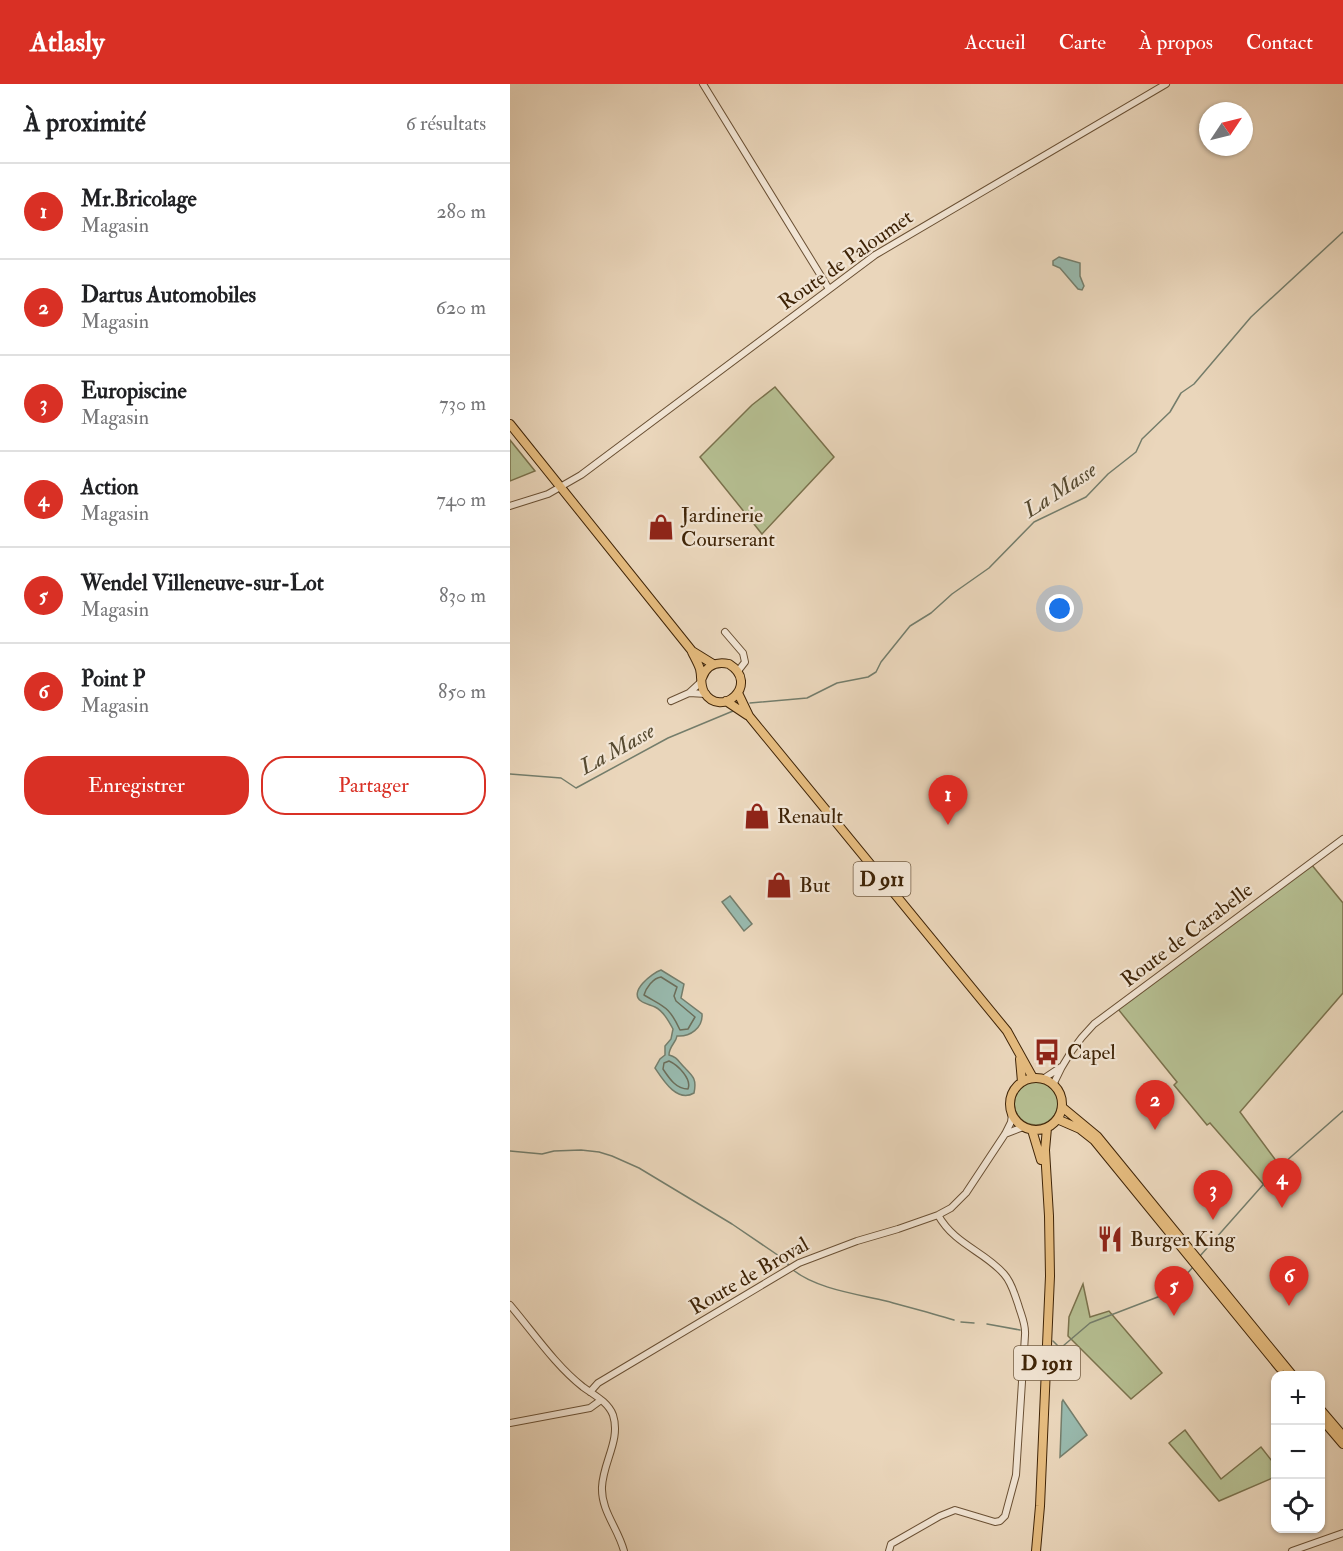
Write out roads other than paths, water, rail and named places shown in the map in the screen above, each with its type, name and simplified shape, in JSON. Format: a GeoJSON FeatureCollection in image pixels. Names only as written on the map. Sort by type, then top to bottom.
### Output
{"type":"FeatureCollection","features":[{"type":"Feature","properties":{"kind":"main road"},"geometry":{"type":"LineString","coordinates":[[510,424],[692,651],[706,694],[715,701],[726,701],[738,693],[741,682],[738,671],[729,664],[713,664],[692,651]]}},
{"type":"Feature","properties":{"kind":"main road"},"geometry":{"type":"LineString","coordinates":[[702,680],[707,669],[713,664]]}},
{"type":"Feature","properties":{"kind":"main road","name":"D 911"},"geometry":{"type":"LineString","coordinates":[[738,693],[749,716],[1007,1031],[1033,1078]]}},
{"type":"Feature","properties":{"kind":"main road","name":"D 911"},"geometry":{"type":"LineString","coordinates":[[726,701],[749,716]]}},
{"type":"Feature","properties":{"kind":"main road","name":"D 911"},"geometry":{"type":"LineString","coordinates":[[1020,1054],[1022,1082]]}},
{"type":"Feature","properties":{"kind":"main road"},"geometry":{"type":"LineString","coordinates":[[1033,1078],[1043,1079],[1053,1085],[1061,1099],[1062,1107],[1057,1119],[1047,1128],[1032,1130],[1023,1127],[1012,1114],[1011,1096],[1022,1082],[1033,1078]]}},
{"type":"Feature","properties":{"kind":"main road"},"geometry":{"type":"LineString","coordinates":[[1062,1107],[1097,1136],[1289,1371]]}},
{"type":"Feature","properties":{"kind":"main road"},"geometry":{"type":"LineString","coordinates":[[1057,1119],[1080,1129],[1094,1140],[1282,1371]]}},
{"type":"Feature","properties":{"kind":"main road","name":"D 1911"},"geometry":{"type":"LineString","coordinates":[[1036,1551],[1050,1276],[1049,1216],[1045,1176],[1047,1128]]}},
{"type":"Feature","properties":{"kind":"main road","name":"D 1911"},"geometry":{"type":"LineString","coordinates":[[1032,1130],[1045,1176]]}},
{"type":"Feature","properties":{"kind":"main road"},"geometry":{"type":"LineString","coordinates":[[1325,1415],[1343,1436]]}},
{"type":"Feature","properties":{"kind":"main road"},"geometry":{"type":"LineString","coordinates":[[1325,1424],[1343,1444]]}},
{"type":"Feature","properties":{"kind":"street"},"geometry":{"type":"LineString","coordinates":[[703,84],[829,289]]}},
{"type":"Feature","properties":{"kind":"street","name":"Route de Paloumet"},"geometry":{"type":"LineString","coordinates":[[510,506],[548,494],[581,475],[875,255],[1166,84]]}},
{"type":"Feature","properties":{"kind":"street"},"geometry":{"type":"LineString","coordinates":[[725,632],[742,653],[745,662],[738,671]]}},
{"type":"Feature","properties":{"kind":"street"},"geometry":{"type":"LineString","coordinates":[[671,701],[688,693],[702,680]]}},
{"type":"Feature","properties":{"kind":"street"},"geometry":{"type":"LineString","coordinates":[[688,693],[706,694]]}},
{"type":"Feature","properties":{"kind":"street","name":"Route de Carabelle"},"geometry":{"type":"LineString","coordinates":[[1053,1085],[1061,1066],[1094,1024],[1343,839]]}},
{"type":"Feature","properties":{"kind":"street","name":"Route de Carabelle"},"geometry":{"type":"LineString","coordinates":[[1043,1079],[1061,1066]]}},
{"type":"Feature","properties":{"kind":"street","name":"Route de Broval"},"geometry":{"type":"LineString","coordinates":[[590,1392],[598,1383],[799,1263],[857,1241],[938,1215],[961,1199],[1005,1134],[1012,1114]]}},
{"type":"Feature","properties":{"kind":"street"},"geometry":{"type":"LineString","coordinates":[[1005,1134],[1023,1127]]}},
{"type":"Feature","properties":{"kind":"street"},"geometry":{"type":"LineString","coordinates":[[889,1551],[891,1544],[954,1510],[995,1522],[1000,1521],[1005,1516],[1010,1502],[1016,1475],[1025,1335],[1023,1319],[1012,1286],[1006,1276],[996,1265],[961,1242],[938,1215]]}},
{"type":"Feature","properties":{"kind":"street"},"geometry":{"type":"LineString","coordinates":[[510,1305],[574,1380],[610,1408],[615,1431],[602,1485],[603,1500],[624,1551]]}},
{"type":"Feature","properties":{"kind":"street"},"geometry":{"type":"LineString","coordinates":[[510,1423],[590,1408],[601,1400]]}},
{"type":"Feature","properties":{"kind":"street"},"geometry":{"type":"LineString","coordinates":[[1292,1551],[1343,1533]]}},
{"type":"Feature","properties":{"kind":"water"},"geometry":{"type":"Polygon","coordinates":[[[1059,257],[1080,263],[1080,276],[1084,286],[1082,290],[1078,289],[1060,268],[1053,265],[1053,261],[1059,257]]]}},
{"type":"Feature","properties":{"kind":"water"},"geometry":{"type":"Polygon","coordinates":[[[730,896],[752,924],[744,931],[722,902],[730,896]]]}},
{"type":"Feature","properties":{"kind":"water"},"geometry":{"type":"Polygon","coordinates":[[[661,970],[684,984],[681,998],[702,1014],[702,1019],[695,1031],[677,1036],[669,1052],[669,1055],[674,1057],[694,1078],[694,1093],[688,1095],[676,1093],[671,1089],[655,1068],[665,1055],[665,1046],[671,1039],[673,1029],[660,1011],[643,1002],[637,993],[643,983],[661,970]]]}},
{"type":"Feature","properties":{"kind":"water"},"geometry":{"type":"Polygon","coordinates":[[[1063,1400],[1087,1435],[1060,1457],[1062,1402],[1063,1400]]]}},
{"type":"Feature","properties":{"kind":"waterway","name":"La Masse"},"geometry":{"type":"LineString","coordinates":[[750,703],[807,698],[837,683],[868,677],[876,672],[881,662],[910,626],[931,613],[952,594],[989,568],[1034,522],[1086,497],[1108,474],[1136,452],[1142,439],[1170,412],[1181,393],[1194,384],[1251,317],[1343,232]]}},
{"type":"Feature","properties":{"kind":"waterway","name":"La Masse"},"geometry":{"type":"LineString","coordinates":[[510,774],[561,778],[576,788],[668,738],[733,711]]}},
{"type":"Feature","properties":{"kind":"waterway"},"geometry":{"type":"LineString","coordinates":[[1200,1256],[1276,1170],[1343,1111]]}},
{"type":"Feature","properties":{"kind":"waterway"},"geometry":{"type":"LineString","coordinates":[[510,1151],[542,1154],[581,1150],[612,1156],[639,1168],[732,1224],[785,1260],[790,1267]]}},
{"type":"Feature","properties":{"kind":"waterway"},"geometry":{"type":"LineString","coordinates":[[1053,1341],[1058,1346],[1063,1346],[1090,1323],[1163,1295],[1176,1286],[1193,1267]]}},
{"type":"Feature","properties":{"kind":"waterway"},"geometry":{"type":"LineString","coordinates":[[793,1270],[825,1286],[954,1320]]}},
{"type":"Feature","properties":{"kind":"waterway"},"geometry":{"type":"LineString","coordinates":[[961,1322],[974,1323]]}},
{"type":"Feature","properties":{"kind":"waterway"},"geometry":{"type":"LineString","coordinates":[[987,1324],[1020,1330]]}},
{"type":"Feature","properties":{"kind":"place","name":"Jardinerie Courserant"},"geometry":{"type":"Point","coordinates":[661,527]}},
{"type":"Feature","properties":{"kind":"place","name":"Renault"},"geometry":{"type":"Point","coordinates":[757,816]}},
{"type":"Feature","properties":{"kind":"place","name":"Mr.Bricolage"},"geometry":{"type":"Point","coordinates":[948,825]}},
{"type":"Feature","properties":{"kind":"place","name":"But"},"geometry":{"type":"Point","coordinates":[779,885]}},
{"type":"Feature","properties":{"kind":"place","name":"Capel"},"geometry":{"type":"Point","coordinates":[1047,1052]}},
{"type":"Feature","properties":{"kind":"place","name":"Dartus Automobiles"},"geometry":{"type":"Point","coordinates":[1155,1130]}},
{"type":"Feature","properties":{"kind":"place","name":"Action"},"geometry":{"type":"Point","coordinates":[1282,1208]}},
{"type":"Feature","properties":{"kind":"place","name":"Europiscine"},"geometry":{"type":"Point","coordinates":[1213,1220]}},
{"type":"Feature","properties":{"kind":"place","name":"Burger King"},"geometry":{"type":"Point","coordinates":[1110,1239]}},
{"type":"Feature","properties":{"kind":"place","name":"Point P"},"geometry":{"type":"Point","coordinates":[1289,1306]}},
{"type":"Feature","properties":{"kind":"place","name":"Wendel Villeneuve-sur-Lot"},"geometry":{"type":"Point","coordinates":[1174,1316]}}]}
